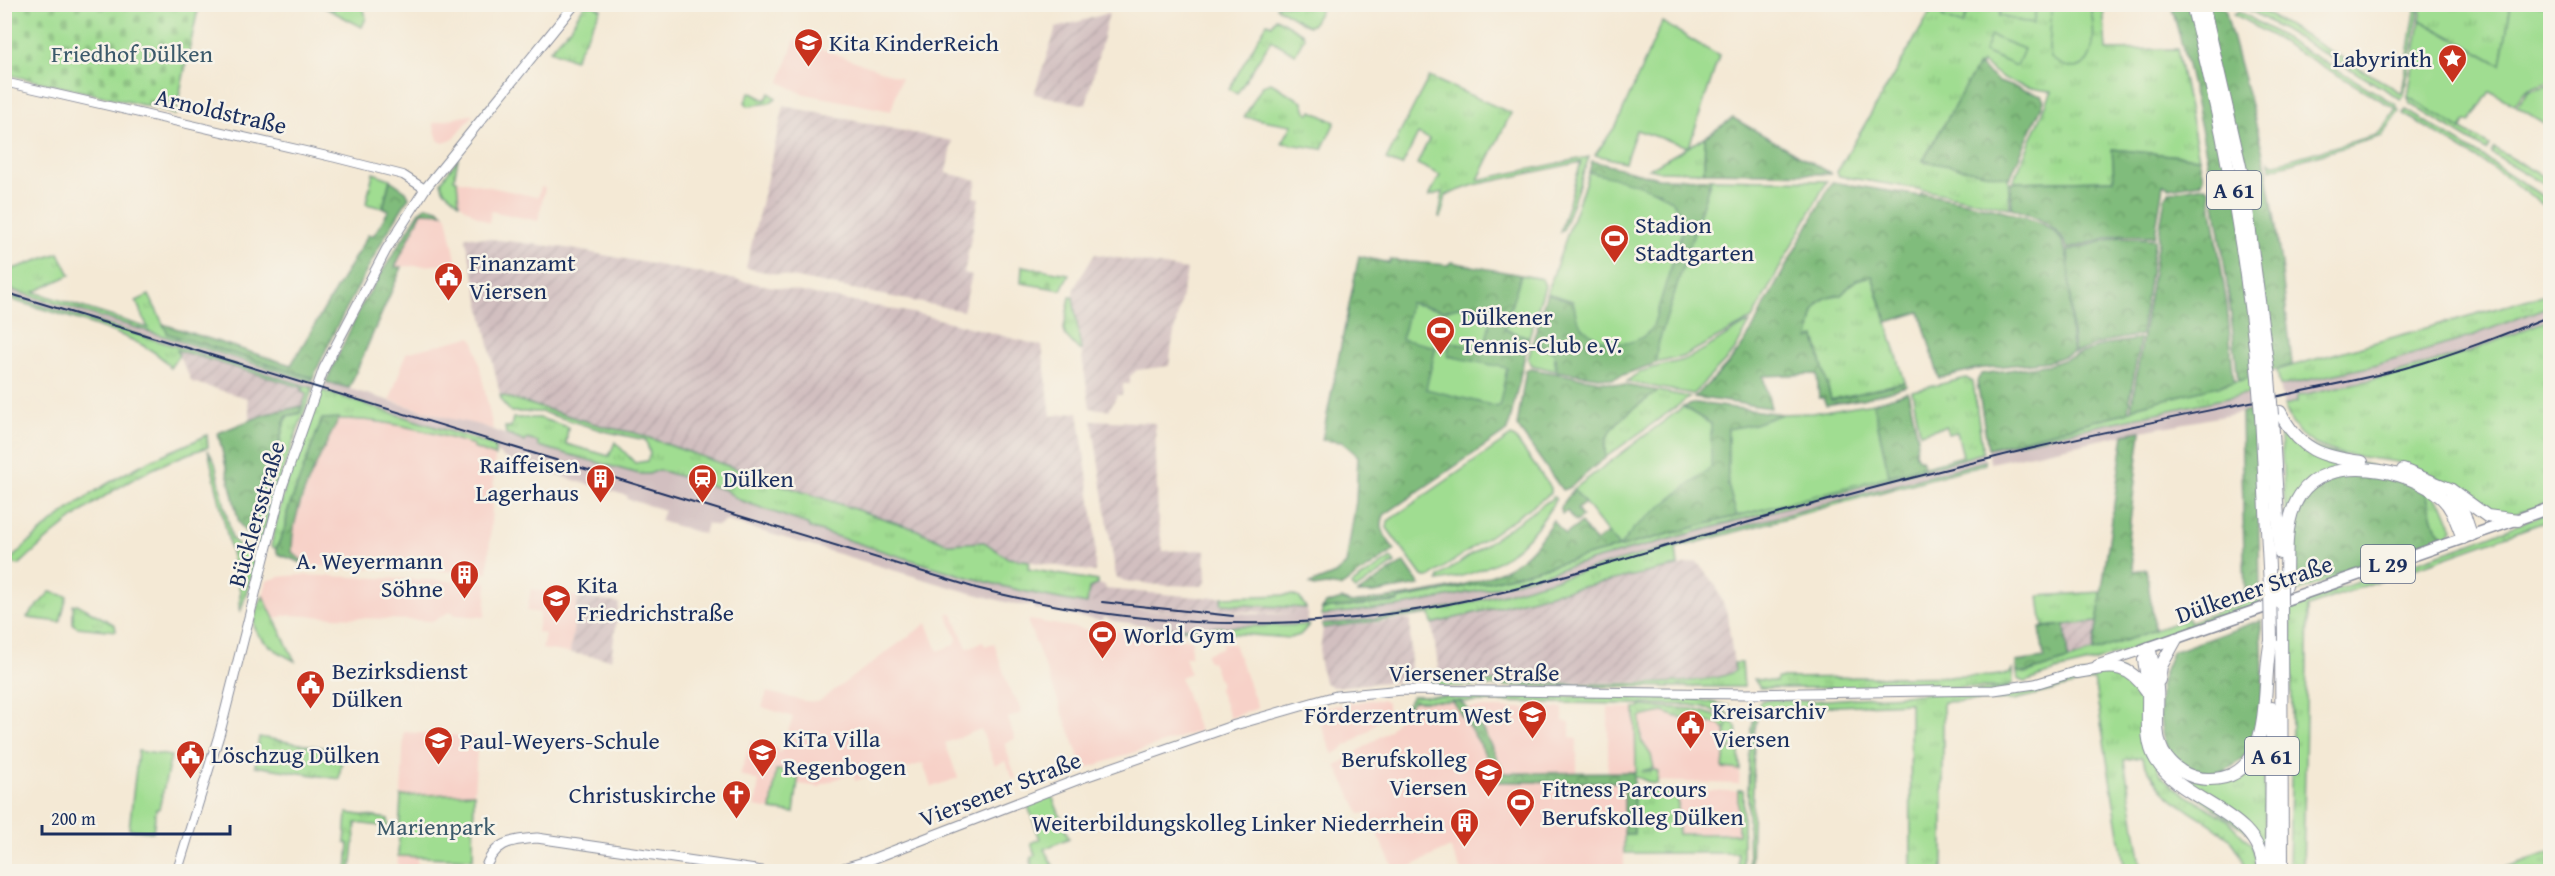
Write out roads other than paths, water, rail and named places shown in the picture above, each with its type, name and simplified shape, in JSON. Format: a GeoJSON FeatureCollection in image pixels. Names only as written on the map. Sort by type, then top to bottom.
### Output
{"type":"FeatureCollection","features":[{"type":"Feature","properties":{"kind":"highway","name":"A 61"},"geometry":{"type":"LineString","coordinates":[[2198,6],[2232,181],[2271,415],[2281,604],[2276,640],[2282,872]]}},
{"type":"Feature","properties":{"kind":"highway","name":"A 61"},"geometry":{"type":"LineString","coordinates":[[2263,377],[2271,415]]}},
{"type":"Feature","properties":{"kind":"highway"},"geometry":{"type":"LineString","coordinates":[[2271,415],[2288,428],[2300,442],[2313,450],[2346,460],[2406,470],[2450,489],[2487,516],[2518,520]]}},
{"type":"Feature","properties":{"kind":"highway"},"geometry":{"type":"LineString","coordinates":[[2279,585],[2294,507],[2308,485],[2328,473],[2350,468],[2366,469],[2402,477],[2426,487],[2444,499],[2467,537]]}},
{"type":"Feature","properties":{"kind":"highway"},"geometry":{"type":"LineString","coordinates":[[2450,489],[2464,514],[2467,537]]}},
{"type":"Feature","properties":{"kind":"highway","name":"A 61"},"geometry":{"type":"LineString","coordinates":[[2271,872],[2279,585]]}},
{"type":"Feature","properties":{"kind":"highway"},"geometry":{"type":"LineString","coordinates":[[2176,639],[2161,666],[2152,691],[2149,741],[2154,758],[2164,772],[2180,785],[2222,811],[2248,832],[2262,856],[2264,872]]}},
{"type":"Feature","properties":{"kind":"highway"},"geometry":{"type":"LineString","coordinates":[[2146,649],[2158,737],[2163,751],[2172,764],[2195,777],[2209,779],[2232,774],[2249,758],[2261,734],[2265,712],[2266,660],[2276,640]]}},
{"type":"Feature","properties":{"kind":"highway"},"geometry":{"type":"LineString","coordinates":[[2077,672],[2115,667],[2127,670],[2152,691]]}},
{"type":"Feature","properties":{"kind":"main road","name":"Bücklersstraße"},"geometry":{"type":"LineString","coordinates":[[177,872],[220,732],[282,487],[324,368],[386,250],[425,189],[575,4]]}},
{"type":"Feature","properties":{"kind":"main road","name":"Dülkener Straße"},"geometry":{"type":"LineString","coordinates":[[2146,649],[2550,508]]}},
{"type":"Feature","properties":{"kind":"main road","name":"Viersener Straße"},"geometry":{"type":"LineString","coordinates":[[830,872],[867,861],[1102,771],[1242,723],[1336,696],[1403,690],[1747,694],[1983,690],[2034,684],[2146,649]]}},
{"type":"Feature","properties":{"kind":"main road"},"geometry":{"type":"LineString","coordinates":[[484,872],[493,851],[504,844],[537,838],[769,872]]}},
{"type":"Feature","properties":{"kind":"street","name":"Arnoldstraße"},"geometry":{"type":"LineString","coordinates":[[4,82],[403,175],[425,189]]}},
{"type":"Feature","properties":{"kind":"railway"},"geometry":{"type":"LineString","coordinates":[[4,292],[976,588],[1081,610],[1134,617],[1242,623],[1349,618],[1403,612],[1477,598],[1550,580],[1805,506],[1955,467],[2096,434],[2405,368],[2497,337],[2550,316]]}},
{"type":"Feature","properties":{"kind":"railway"},"geometry":{"type":"LineString","coordinates":[[1102,602],[1233,616]]}},
{"type":"Feature","properties":{"kind":"place","name":"Kita KinderReich"},"geometry":{"type":"Point","coordinates":[808,68]}},
{"type":"Feature","properties":{"kind":"place","name":"Labyrinth"},"geometry":{"type":"Point","coordinates":[2453,84]}},
{"type":"Feature","properties":{"kind":"place","name":"Stadion Stadtgarten"},"geometry":{"type":"Point","coordinates":[1614,264]}},
{"type":"Feature","properties":{"kind":"place","name":"Finanzamt Viersen"},"geometry":{"type":"Point","coordinates":[448,302]}},
{"type":"Feature","properties":{"kind":"place","name":"Dülkener Tennis-Club e.V."},"geometry":{"type":"Point","coordinates":[1440,356]}},
{"type":"Feature","properties":{"kind":"place","name":"Raiffeisen Lagerhaus"},"geometry":{"type":"Point","coordinates":[600,504]}},
{"type":"Feature","properties":{"kind":"place","name":"Dülken"},"geometry":{"type":"Point","coordinates":[702,504]}},
{"type":"Feature","properties":{"kind":"place","name":"A. Weyermann Söhne"},"geometry":{"type":"Point","coordinates":[464,600]}},
{"type":"Feature","properties":{"kind":"place","name":"Kita Friedrichstraße"},"geometry":{"type":"Point","coordinates":[556,624]}},
{"type":"Feature","properties":{"kind":"place","name":"World Gym"},"geometry":{"type":"Point","coordinates":[1102,660]}},
{"type":"Feature","properties":{"kind":"place","name":"Bezirksdienst Dülken"},"geometry":{"type":"Point","coordinates":[311,710]}},
{"type":"Feature","properties":{"kind":"place","name":"Förderzentrum West"},"geometry":{"type":"Point","coordinates":[1533,740]}},
{"type":"Feature","properties":{"kind":"place","name":"Kreisarchiv Viersen"},"geometry":{"type":"Point","coordinates":[1691,750]}},
{"type":"Feature","properties":{"kind":"place","name":"Paul-Weyers-Schule"},"geometry":{"type":"Point","coordinates":[439,766]}},
{"type":"Feature","properties":{"kind":"place","name":"KiTa Villa Regenbogen"},"geometry":{"type":"Point","coordinates":[762,778]}},
{"type":"Feature","properties":{"kind":"place","name":"Löschzug Dülken"},"geometry":{"type":"Point","coordinates":[190,780]}},
{"type":"Feature","properties":{"kind":"place","name":"Berufskolleg Viersen"},"geometry":{"type":"Point","coordinates":[1488,798]}},
{"type":"Feature","properties":{"kind":"place","name":"Christuskirche"},"geometry":{"type":"Point","coordinates":[737,820]}},
{"type":"Feature","properties":{"kind":"place","name":"Fitness Parcours Berufskolleg Dülken"},"geometry":{"type":"Point","coordinates":[1521,828]}},
{"type":"Feature","properties":{"kind":"place","name":"Weiterbildungskolleg Linker Niederrhein"},"geometry":{"type":"Point","coordinates":[1465,848]}},
{"type":"Feature","properties":{"kind":"park label","name":"Friedhof Dülken"},"geometry":{"type":"Point","coordinates":[132,53]}},
{"type":"Feature","properties":{"kind":"park label","name":"Marienpark"},"geometry":{"type":"Point","coordinates":[436,826]}}]}
